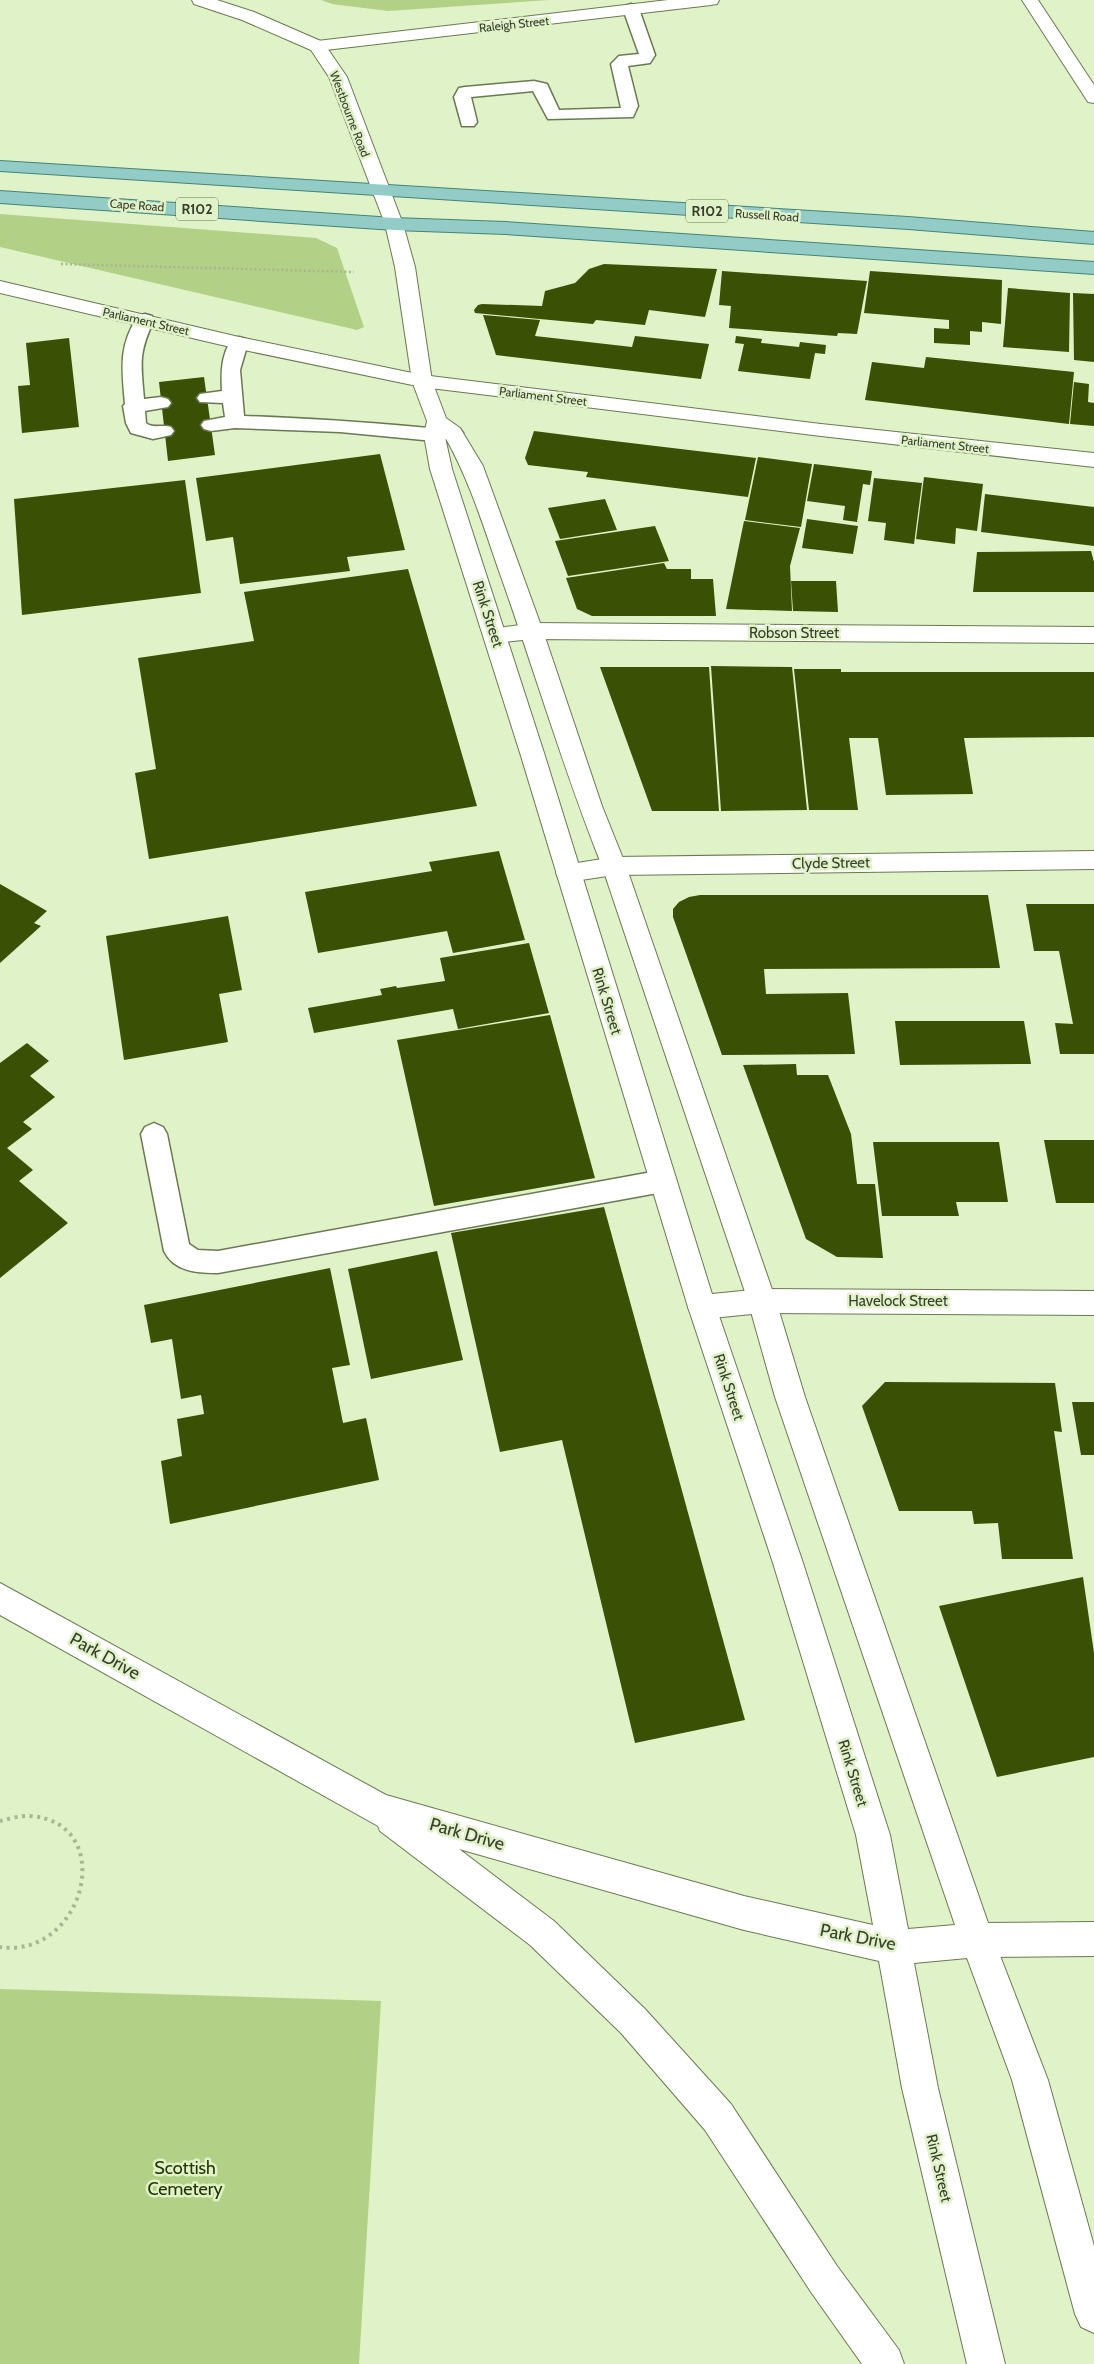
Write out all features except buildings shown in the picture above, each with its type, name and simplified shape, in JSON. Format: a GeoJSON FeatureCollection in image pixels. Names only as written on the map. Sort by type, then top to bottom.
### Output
{"type":"FeatureCollection","features":[{"type":"Feature","properties":{"kind":"main road","name":"R102"},"geometry":{"type":"LineString","coordinates":[[0,166],[381,190]]}},
{"type":"Feature","properties":{"kind":"main road","name":"Russell Road"},"geometry":{"type":"LineString","coordinates":[[381,190],[1094,238]]}},
{"type":"Feature","properties":{"kind":"main road","name":"Cape Road"},"geometry":{"type":"LineString","coordinates":[[0,196],[394,224]]}},
{"type":"Feature","properties":{"kind":"main road","name":"R102"},"geometry":{"type":"LineString","coordinates":[[394,224],[516,228],[1094,268]]}},
{"type":"Feature","properties":{"kind":"street"},"geometry":{"type":"LineString","coordinates":[[200,0],[248,16],[317,46]]}},
{"type":"Feature","properties":{"kind":"street","name":"Raleigh Street"},"geometry":{"type":"LineString","coordinates":[[317,46],[711,0]]}},
{"type":"Feature","properties":{"kind":"street"},"geometry":{"type":"LineString","coordinates":[[1030,0],[1094,98]]}},
{"type":"Feature","properties":{"kind":"street","name":"Westbourne Road"},"geometry":{"type":"LineString","coordinates":[[317,46],[338,77],[366,155],[381,190]]}},
{"type":"Feature","properties":{"kind":"street","name":"Rink Street"},"geometry":{"type":"LineString","coordinates":[[381,190],[394,224],[405,267],[422,381],[442,430],[472,466],[532,631],[590,806],[614,866],[762,1300],[790,1397],[977,1940],[1030,2080],[1094,2314]]}},
{"type":"Feature","properties":{"kind":"street","name":"Parliament Street"},"geometry":{"type":"LineString","coordinates":[[0,287],[240,343],[422,381],[802,428],[1094,460]]}},
{"type":"Feature","properties":{"kind":"street","name":"Rink Street"},"geometry":{"type":"LineString","coordinates":[[442,430],[441,469],[702,1307],[788,1563],[873,1835],[920,2088],[986,2364]]}},
{"type":"Feature","properties":{"kind":"street","name":"Robson Street"},"geometry":{"type":"LineString","coordinates":[[494,635],[532,631],[1094,635]]}},
{"type":"Feature","properties":{"kind":"street","name":"Clyde Street"},"geometry":{"type":"LineString","coordinates":[[568,873],[614,866],[1094,860]]}},
{"type":"Feature","properties":{"kind":"street","name":"Havelock Street"},"geometry":{"type":"LineString","coordinates":[[702,1307],[762,1300],[1094,1302]]}},
{"type":"Feature","properties":{"kind":"street","name":"Park Drive"},"geometry":{"type":"LineString","coordinates":[[0,1598],[380,1810],[744,1913],[894,1947],[977,1940],[1094,1939]]}},
{"type":"Feature","properties":{"kind":"street"},"geometry":{"type":"LineString","coordinates":[[380,1810],[542,1933],[633,2020],[718,2117],[824,2279],[885,2364]]}},
{"type":"Feature","properties":{"kind":"lane"},"geometry":{"type":"LineString","coordinates":[[468,122],[462,97],[465,92],[534,86],[542,88],[551,112],[554,115],[627,113],[630,106],[619,64],[625,60],[644,59],[647,55],[631,9]]}},
{"type":"Feature","properties":{"kind":"lane"},"geometry":{"type":"LineString","coordinates":[[145,320],[135,340],[132,355],[134,406],[138,429],[153,433],[164,432]]}},
{"type":"Feature","properties":{"kind":"lane"},"geometry":{"type":"LineString","coordinates":[[235,422],[231,389],[233,358],[240,343]]}},
{"type":"Feature","properties":{"kind":"lane"},"geometry":{"type":"LineString","coordinates":[[207,398],[231,389]]}},
{"type":"Feature","properties":{"kind":"lane"},"geometry":{"type":"LineString","coordinates":[[134,406],[161,403]]}},
{"type":"Feature","properties":{"kind":"lane"},"geometry":{"type":"LineString","coordinates":[[211,425],[235,422],[442,430]]}},
{"type":"Feature","properties":{"kind":"lane"},"geometry":{"type":"LineString","coordinates":[[154,1134],[177,1251],[194,1261],[218,1262],[663,1181]]}},
{"type":"Feature","properties":{"kind":"path"},"geometry":{"type":"LineString","coordinates":[[61,264],[354,272]]}},
{"type":"Feature","properties":{"kind":"path"},"geometry":{"type":"LineString","coordinates":[[0,1821],[16,1816],[37,1815],[55,1821],[70,1833],[81,1850],[85,1870],[81,1894],[71,1915],[54,1933],[32,1945],[10,1949],[0,1947]]}},
{"type":"Feature","properties":{"kind":"green space"},"geometry":{"type":"Polygon","coordinates":[[[321,0],[549,0],[388,11],[332,4],[321,0]]]}},
{"type":"Feature","properties":{"kind":"green space"},"geometry":{"type":"Polygon","coordinates":[[[0,214],[316,238],[337,248],[364,327],[357,330],[0,247],[0,214]]]}},
{"type":"Feature","properties":{"kind":"green space","name":"Scottish Cemetery"},"geometry":{"type":"Polygon","coordinates":[[[0,1989],[381,2001],[359,2364],[0,2364],[0,1989]]]}}]}
